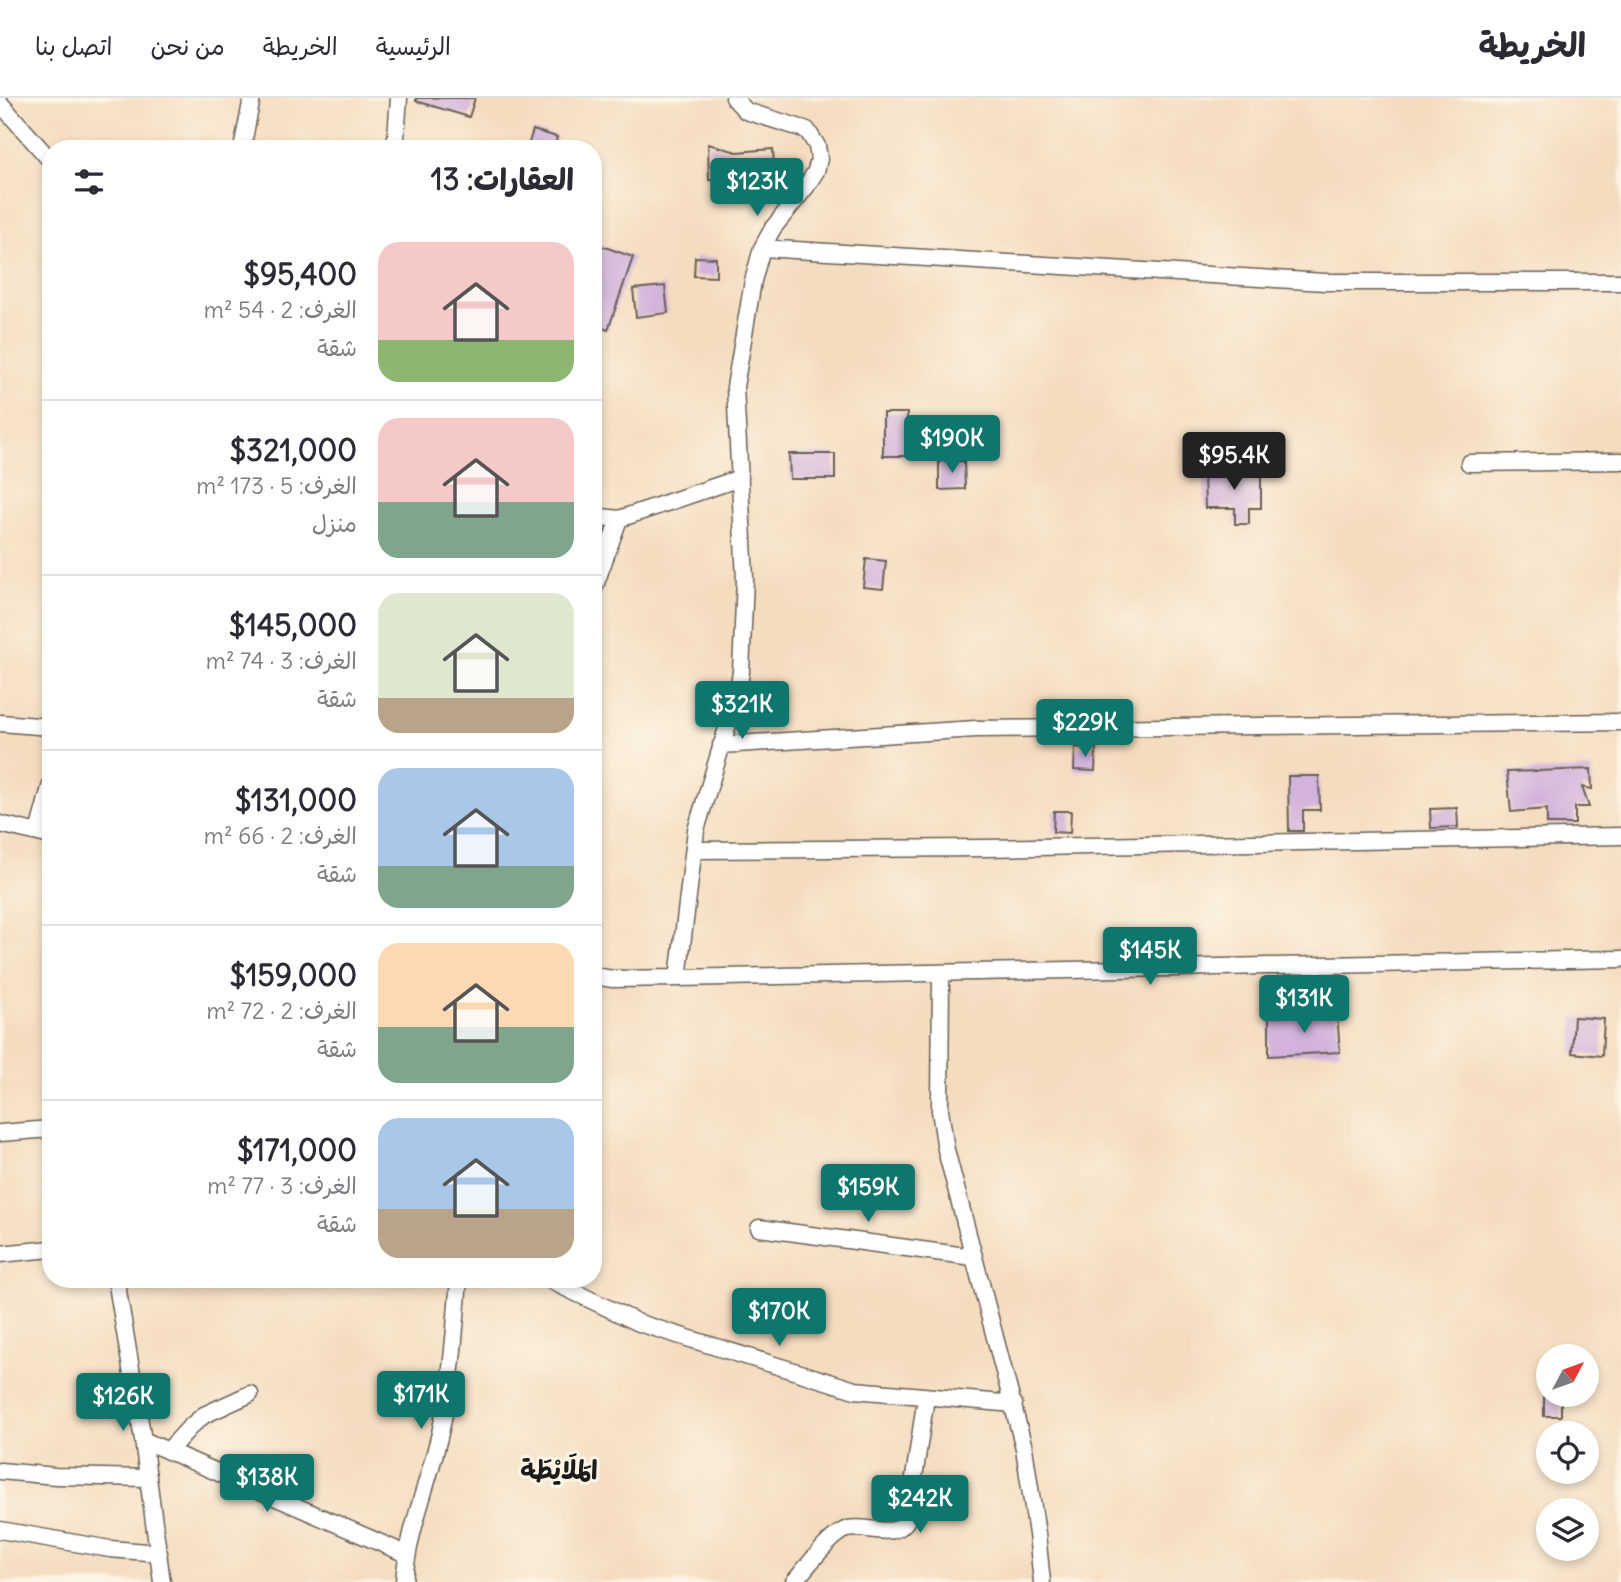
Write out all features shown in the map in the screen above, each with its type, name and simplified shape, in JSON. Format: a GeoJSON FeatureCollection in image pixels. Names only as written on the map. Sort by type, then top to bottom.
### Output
{"type":"FeatureCollection","features":[{"type":"Feature","properties":{"kind":"street"},"geometry":{"type":"LineString","coordinates":[[244,140],[252,98]]}},
{"type":"Feature","properties":{"kind":"street"},"geometry":{"type":"LineString","coordinates":[[396,140],[399,98]]}},
{"type":"Feature","properties":{"kind":"street"},"geometry":{"type":"LineString","coordinates":[[678,978],[696,830],[737,695],[741,672],[745,579],[735,387],[753,281],[762,248],[773,228],[806,187],[820,159],[817,146],[807,130],[746,111],[730,99]]}},
{"type":"Feature","properties":{"kind":"street"},"geometry":{"type":"LineString","coordinates":[[0,103],[42,151]]}},
{"type":"Feature","properties":{"kind":"street"},"geometry":{"type":"LineString","coordinates":[[762,248],[1325,282],[1621,282]]}},
{"type":"Feature","properties":{"kind":"street"},"geometry":{"type":"LineString","coordinates":[[1469,463],[1621,461]]}},
{"type":"Feature","properties":{"kind":"street"},"geometry":{"type":"LineString","coordinates":[[602,517],[619,519],[740,478]]}},
{"type":"Feature","properties":{"kind":"street"},"geometry":{"type":"LineString","coordinates":[[602,566],[619,519]]}},
{"type":"Feature","properties":{"kind":"street"},"geometry":{"type":"LineString","coordinates":[[721,745],[976,729],[1621,722]]}},
{"type":"Feature","properties":{"kind":"street"},"geometry":{"type":"LineString","coordinates":[[0,723],[42,726]]}},
{"type":"Feature","properties":{"kind":"street"},"geometry":{"type":"LineString","coordinates":[[0,824],[42,834]]}},
{"type":"Feature","properties":{"kind":"street"},"geometry":{"type":"LineString","coordinates":[[694,850],[1000,848],[1621,836]]}},
{"type":"Feature","properties":{"kind":"street"},"geometry":{"type":"LineString","coordinates":[[602,977],[941,974],[1621,959]]}},
{"type":"Feature","properties":{"kind":"street"},"geometry":{"type":"LineString","coordinates":[[941,974],[940,1110],[946,1150],[1014,1404],[1030,1487],[1042,1582]]}},
{"type":"Feature","properties":{"kind":"street"},"geometry":{"type":"LineString","coordinates":[[0,1133],[42,1130]]}},
{"type":"Feature","properties":{"kind":"street"},"geometry":{"type":"LineString","coordinates":[[759,1228],[973,1257]]}},
{"type":"Feature","properties":{"kind":"street"},"geometry":{"type":"LineString","coordinates":[[0,1254],[42,1250]]}},
{"type":"Feature","properties":{"kind":"street"},"geometry":{"type":"LineString","coordinates":[[118,1288],[143,1440],[162,1582]]}},
{"type":"Feature","properties":{"kind":"street"},"geometry":{"type":"LineString","coordinates":[[404,1582],[406,1554],[442,1425],[458,1288]]}},
{"type":"Feature","properties":{"kind":"street"},"geometry":{"type":"LineString","coordinates":[[566,1288],[639,1323],[855,1390],[1014,1404]]}},
{"type":"Feature","properties":{"kind":"street"},"geometry":{"type":"LineString","coordinates":[[168,1451],[204,1415],[250,1394]]}},
{"type":"Feature","properties":{"kind":"street"},"geometry":{"type":"LineString","coordinates":[[793,1582],[836,1536],[847,1529],[896,1531],[904,1526],[908,1518],[926,1396]]}},
{"type":"Feature","properties":{"kind":"street"},"geometry":{"type":"LineString","coordinates":[[143,1440],[406,1554]]}},
{"type":"Feature","properties":{"kind":"street"},"geometry":{"type":"LineString","coordinates":[[0,1471],[56,1476],[148,1478]]}},
{"type":"Feature","properties":{"kind":"street"},"geometry":{"type":"LineString","coordinates":[[0,1530],[110,1549],[159,1553]]}},
{"type":"Feature","properties":{"kind":"building"},"geometry":{"type":"Polygon","coordinates":[[[416,98],[475,98],[469,117],[416,101],[416,98]]]}},
{"type":"Feature","properties":{"kind":"building"},"geometry":{"type":"Polygon","coordinates":[[[533,130],[557,137],[556,140],[530,140],[533,130]]]}},
{"type":"Feature","properties":{"kind":"building"},"geometry":{"type":"Polygon","coordinates":[[[708,144],[737,152],[773,149],[775,182],[748,184],[748,180],[709,180],[708,144]]]}},
{"type":"Feature","properties":{"kind":"building"},"geometry":{"type":"Polygon","coordinates":[[[602,246],[633,257],[608,330],[602,328],[602,246]]]}},
{"type":"Feature","properties":{"kind":"building"},"geometry":{"type":"Polygon","coordinates":[[[695,257],[716,258],[716,277],[694,276],[695,257]]]}},
{"type":"Feature","properties":{"kind":"building"},"geometry":{"type":"Polygon","coordinates":[[[665,286],[668,313],[636,317],[633,289],[665,286]]]}},
{"type":"Feature","properties":{"kind":"building"},"geometry":{"type":"Polygon","coordinates":[[[883,413],[907,413],[907,456],[883,456],[883,413]]]}},
{"type":"Feature","properties":{"kind":"building"},"geometry":{"type":"Polygon","coordinates":[[[789,454],[835,454],[835,479],[790,479],[789,454]]]}},
{"type":"Feature","properties":{"kind":"building"},"geometry":{"type":"Polygon","coordinates":[[[939,461],[964,461],[965,489],[939,490],[939,461]]]}},
{"type":"Feature","properties":{"kind":"building"},"geometry":{"type":"Polygon","coordinates":[[[1261,471],[1261,508],[1249,508],[1249,524],[1235,524],[1235,508],[1205,508],[1204,472],[1261,471]]]}},
{"type":"Feature","properties":{"kind":"building"},"geometry":{"type":"Polygon","coordinates":[[[866,559],[886,561],[883,589],[863,587],[866,559]]]}},
{"type":"Feature","properties":{"kind":"building"},"geometry":{"type":"Polygon","coordinates":[[[1075,747],[1096,748],[1095,771],[1074,770],[1075,747]]]}},
{"type":"Feature","properties":{"kind":"building"},"geometry":{"type":"Polygon","coordinates":[[[1591,769],[1592,789],[1582,787],[1589,807],[1575,807],[1575,824],[1547,824],[1547,809],[1511,812],[1507,772],[1591,769]]]}},
{"type":"Feature","properties":{"kind":"building"},"geometry":{"type":"Polygon","coordinates":[[[1288,776],[1319,776],[1320,810],[1303,810],[1303,831],[1289,831],[1288,776]]]}},
{"type":"Feature","properties":{"kind":"building"},"geometry":{"type":"Polygon","coordinates":[[[1457,808],[1458,827],[1431,828],[1430,809],[1457,808]]]}},
{"type":"Feature","properties":{"kind":"building"},"geometry":{"type":"Polygon","coordinates":[[[1054,811],[1071,811],[1070,833],[1053,832],[1054,811]]]}},
{"type":"Feature","properties":{"kind":"building"},"geometry":{"type":"Polygon","coordinates":[[[1337,1014],[1340,1052],[1269,1056],[1269,1017],[1337,1014]]]}},
{"type":"Feature","properties":{"kind":"building"},"geometry":{"type":"Polygon","coordinates":[[[1574,1017],[1604,1019],[1602,1056],[1572,1053],[1574,1017]]]}},
{"type":"Feature","properties":{"kind":"building"},"geometry":{"type":"Polygon","coordinates":[[[1544,1407],[1561,1407],[1561,1416],[1544,1416],[1544,1407]]]}},
{"type":"Feature","properties":{"kind":"district","name":"المَلَايْطَة"},"geometry":{"type":"Point","coordinates":[559,1470]}}]}
